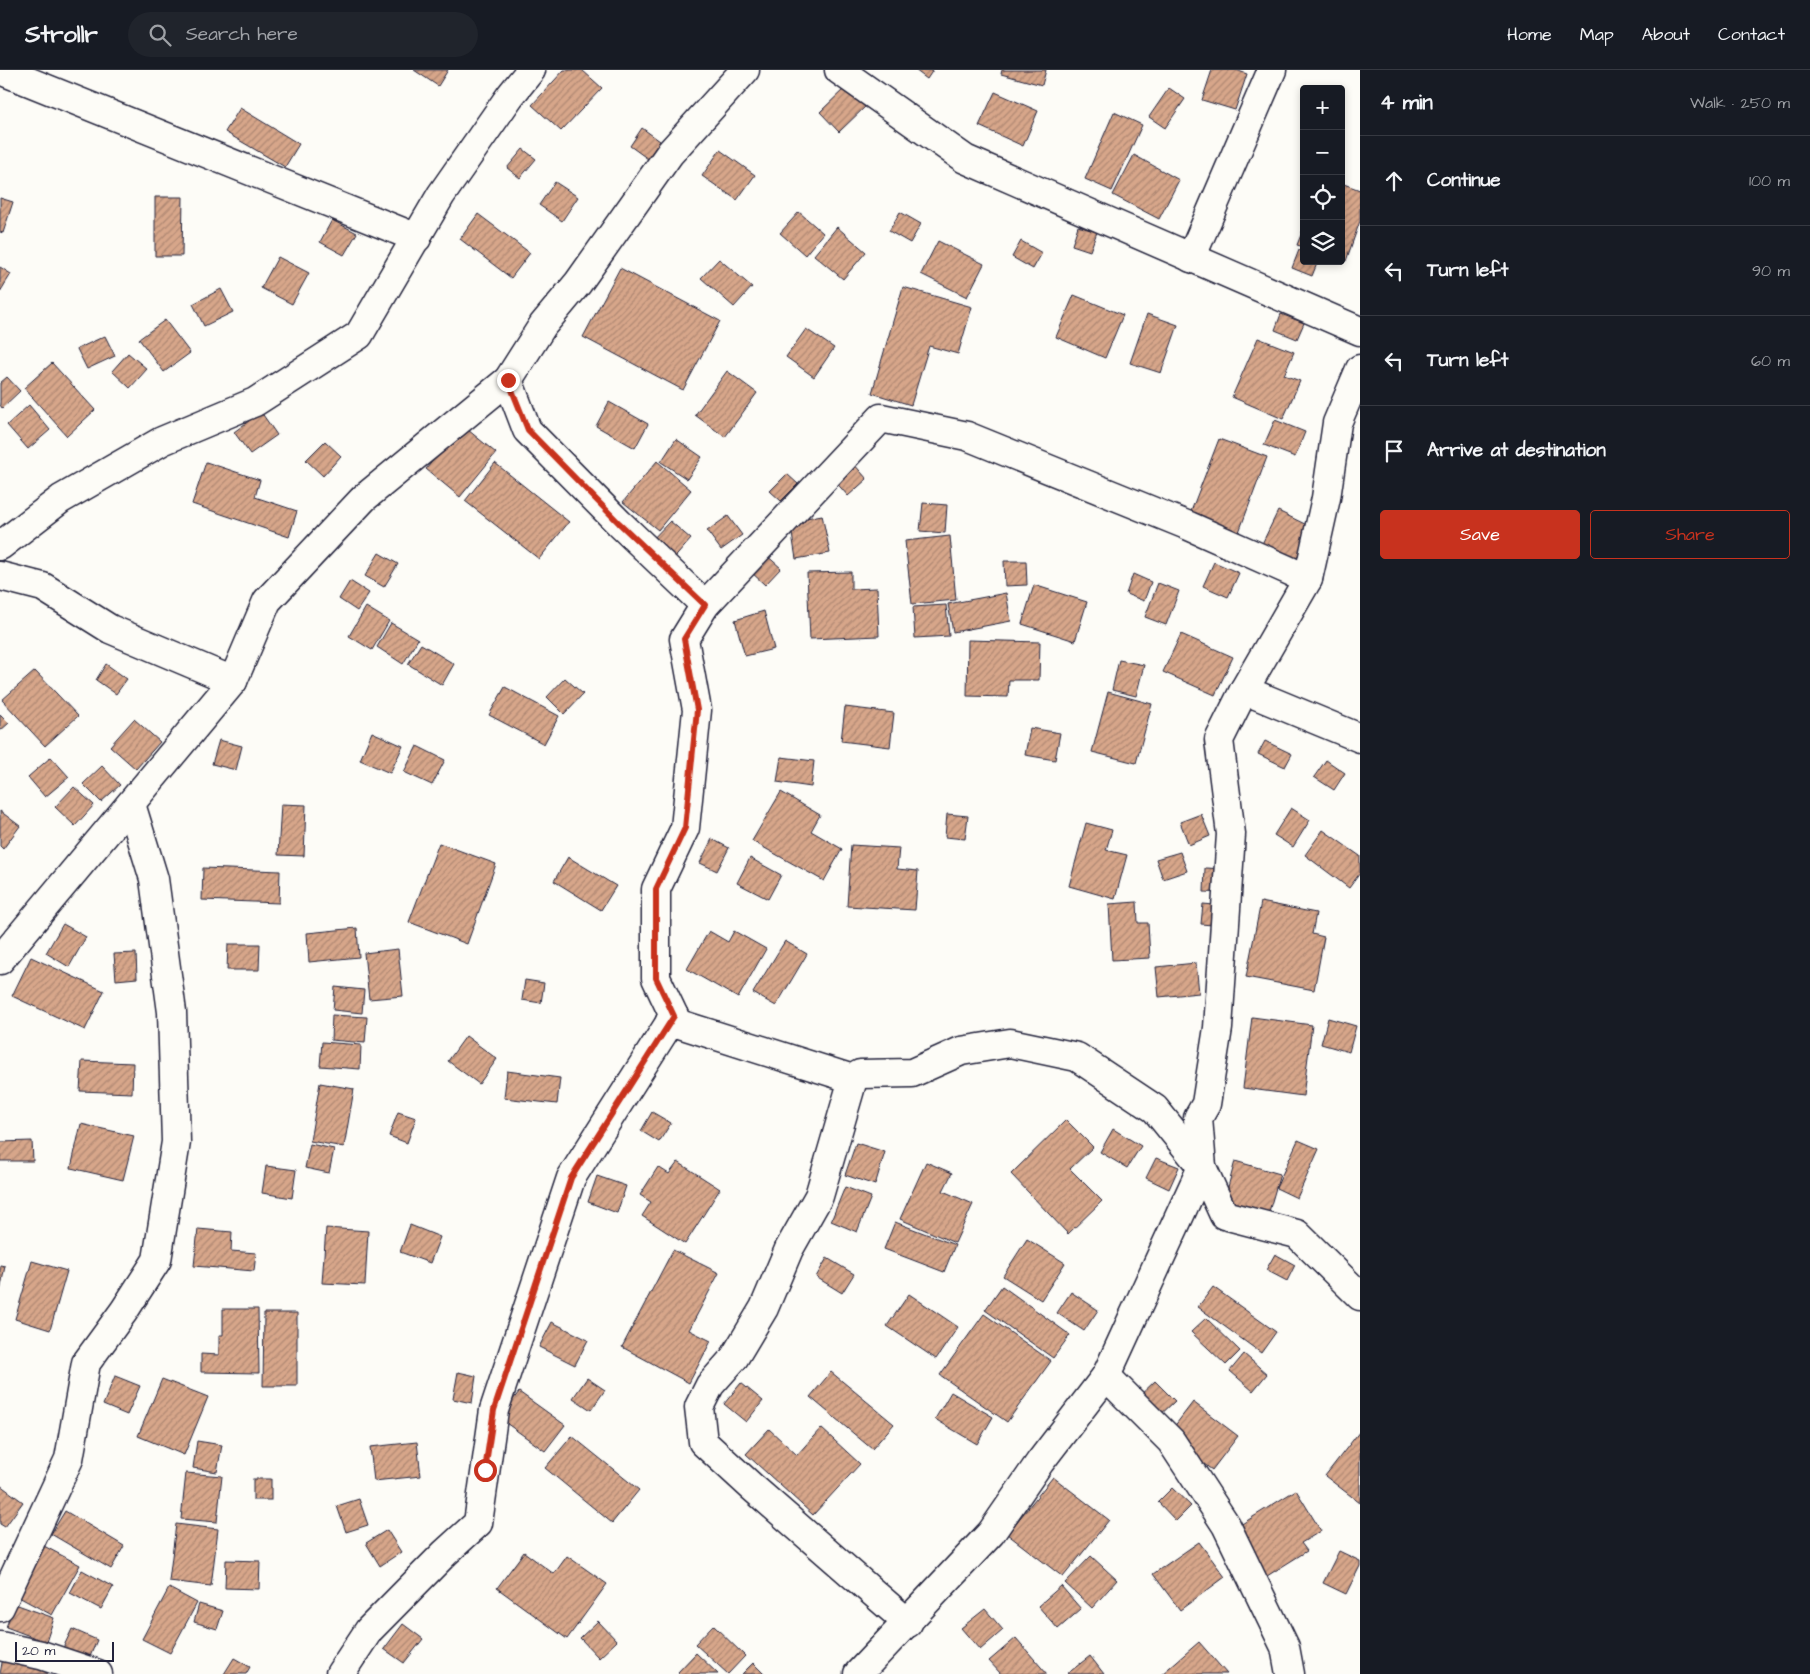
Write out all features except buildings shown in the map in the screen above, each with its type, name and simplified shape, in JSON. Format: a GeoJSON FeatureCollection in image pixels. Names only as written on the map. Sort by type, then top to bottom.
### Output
{"type":"FeatureCollection","features":[{"type":"Feature","properties":{"kind":"street"},"geometry":{"type":"LineString","coordinates":[[0,70],[417,238]]}},
{"type":"Feature","properties":{"kind":"street"},"geometry":{"type":"LineString","coordinates":[[0,546],[61,499],[162,441],[255,402],[359,335],[441,195],[530,70]]}},
{"type":"Feature","properties":{"kind":"street"},"geometry":{"type":"LineString","coordinates":[[0,960],[233,681],[268,602],[364,498],[508,380],[543,324],[578,283],[670,153],[745,70]]}},
{"type":"Feature","properties":{"kind":"street"},"geometry":{"type":"LineString","coordinates":[[839,70],[965,159],[1360,331]]}},
{"type":"Feature","properties":{"kind":"street"},"geometry":{"type":"LineString","coordinates":[[1191,258],[1272,70]]}},
{"type":"Feature","properties":{"kind":"street"},"geometry":{"type":"LineString","coordinates":[[858,1674],[991,1533],[1040,1462],[1106,1376],[1202,1167],[1198,1118],[1206,1104],[1218,1028],[1232,834],[1219,740],[1244,690],[1308,579],[1326,498],[1337,423],[1360,369]]}},
{"type":"Feature","properties":{"kind":"street"},"geometry":{"type":"LineString","coordinates":[[508,380],[528,430],[619,523],[705,605]]}},
{"type":"Feature","properties":{"kind":"street"},"geometry":{"type":"LineString","coordinates":[[674,1016],[656,978],[656,889],[685,828],[697,710],[684,639],[705,605],[880,418],[967,436],[1170,518],[1308,579]]}},
{"type":"Feature","properties":{"kind":"street"},"geometry":{"type":"LineString","coordinates":[[0,576],[43,587],[110,629],[233,681]]}},
{"type":"Feature","properties":{"kind":"street"},"geometry":{"type":"LineString","coordinates":[[1244,690],[1360,738]]}},
{"type":"Feature","properties":{"kind":"street"},"geometry":{"type":"LineString","coordinates":[[0,1607],[69,1459],[86,1363],[124,1311],[157,1260],[176,1142],[172,1012],[154,879],[131,804]]}},
{"type":"Feature","properties":{"kind":"street"},"geometry":{"type":"LineString","coordinates":[[674,1016],[670,1021],[853,1079]]}},
{"type":"Feature","properties":{"kind":"street"},"geometry":{"type":"LineString","coordinates":[[340,1674],[369,1630],[445,1552],[478,1522],[494,1410],[571,1178],[674,1016]]}},
{"type":"Feature","properties":{"kind":"street"},"geometry":{"type":"LineString","coordinates":[[908,1623],[779,1512],[703,1442],[698,1407],[710,1385],[734,1358],[764,1308],[788,1249],[818,1196],[853,1079],[860,1074],[912,1073],[961,1051],[1010,1043],[1077,1057],[1155,1109],[1202,1167],[1224,1215],[1297,1234],[1360,1296]]}},
{"type":"Feature","properties":{"kind":"street"},"geometry":{"type":"LineString","coordinates":[[1106,1376],[1171,1441],[1226,1525],[1285,1647],[1290,1674]]}},
{"type":"Feature","properties":{"kind":"street"},"geometry":{"type":"LineString","coordinates":[[0,1646],[41,1654],[98,1674]]}},
{"type":"Feature","properties":{"kind":"route"},"geometry":{"type":"LineString","coordinates":[[485,1470],[494,1410],[571,1178],[674,1016],[656,978],[656,889],[685,828],[697,710],[684,639],[705,605],[619,523],[528,430],[508,380]]}}]}
